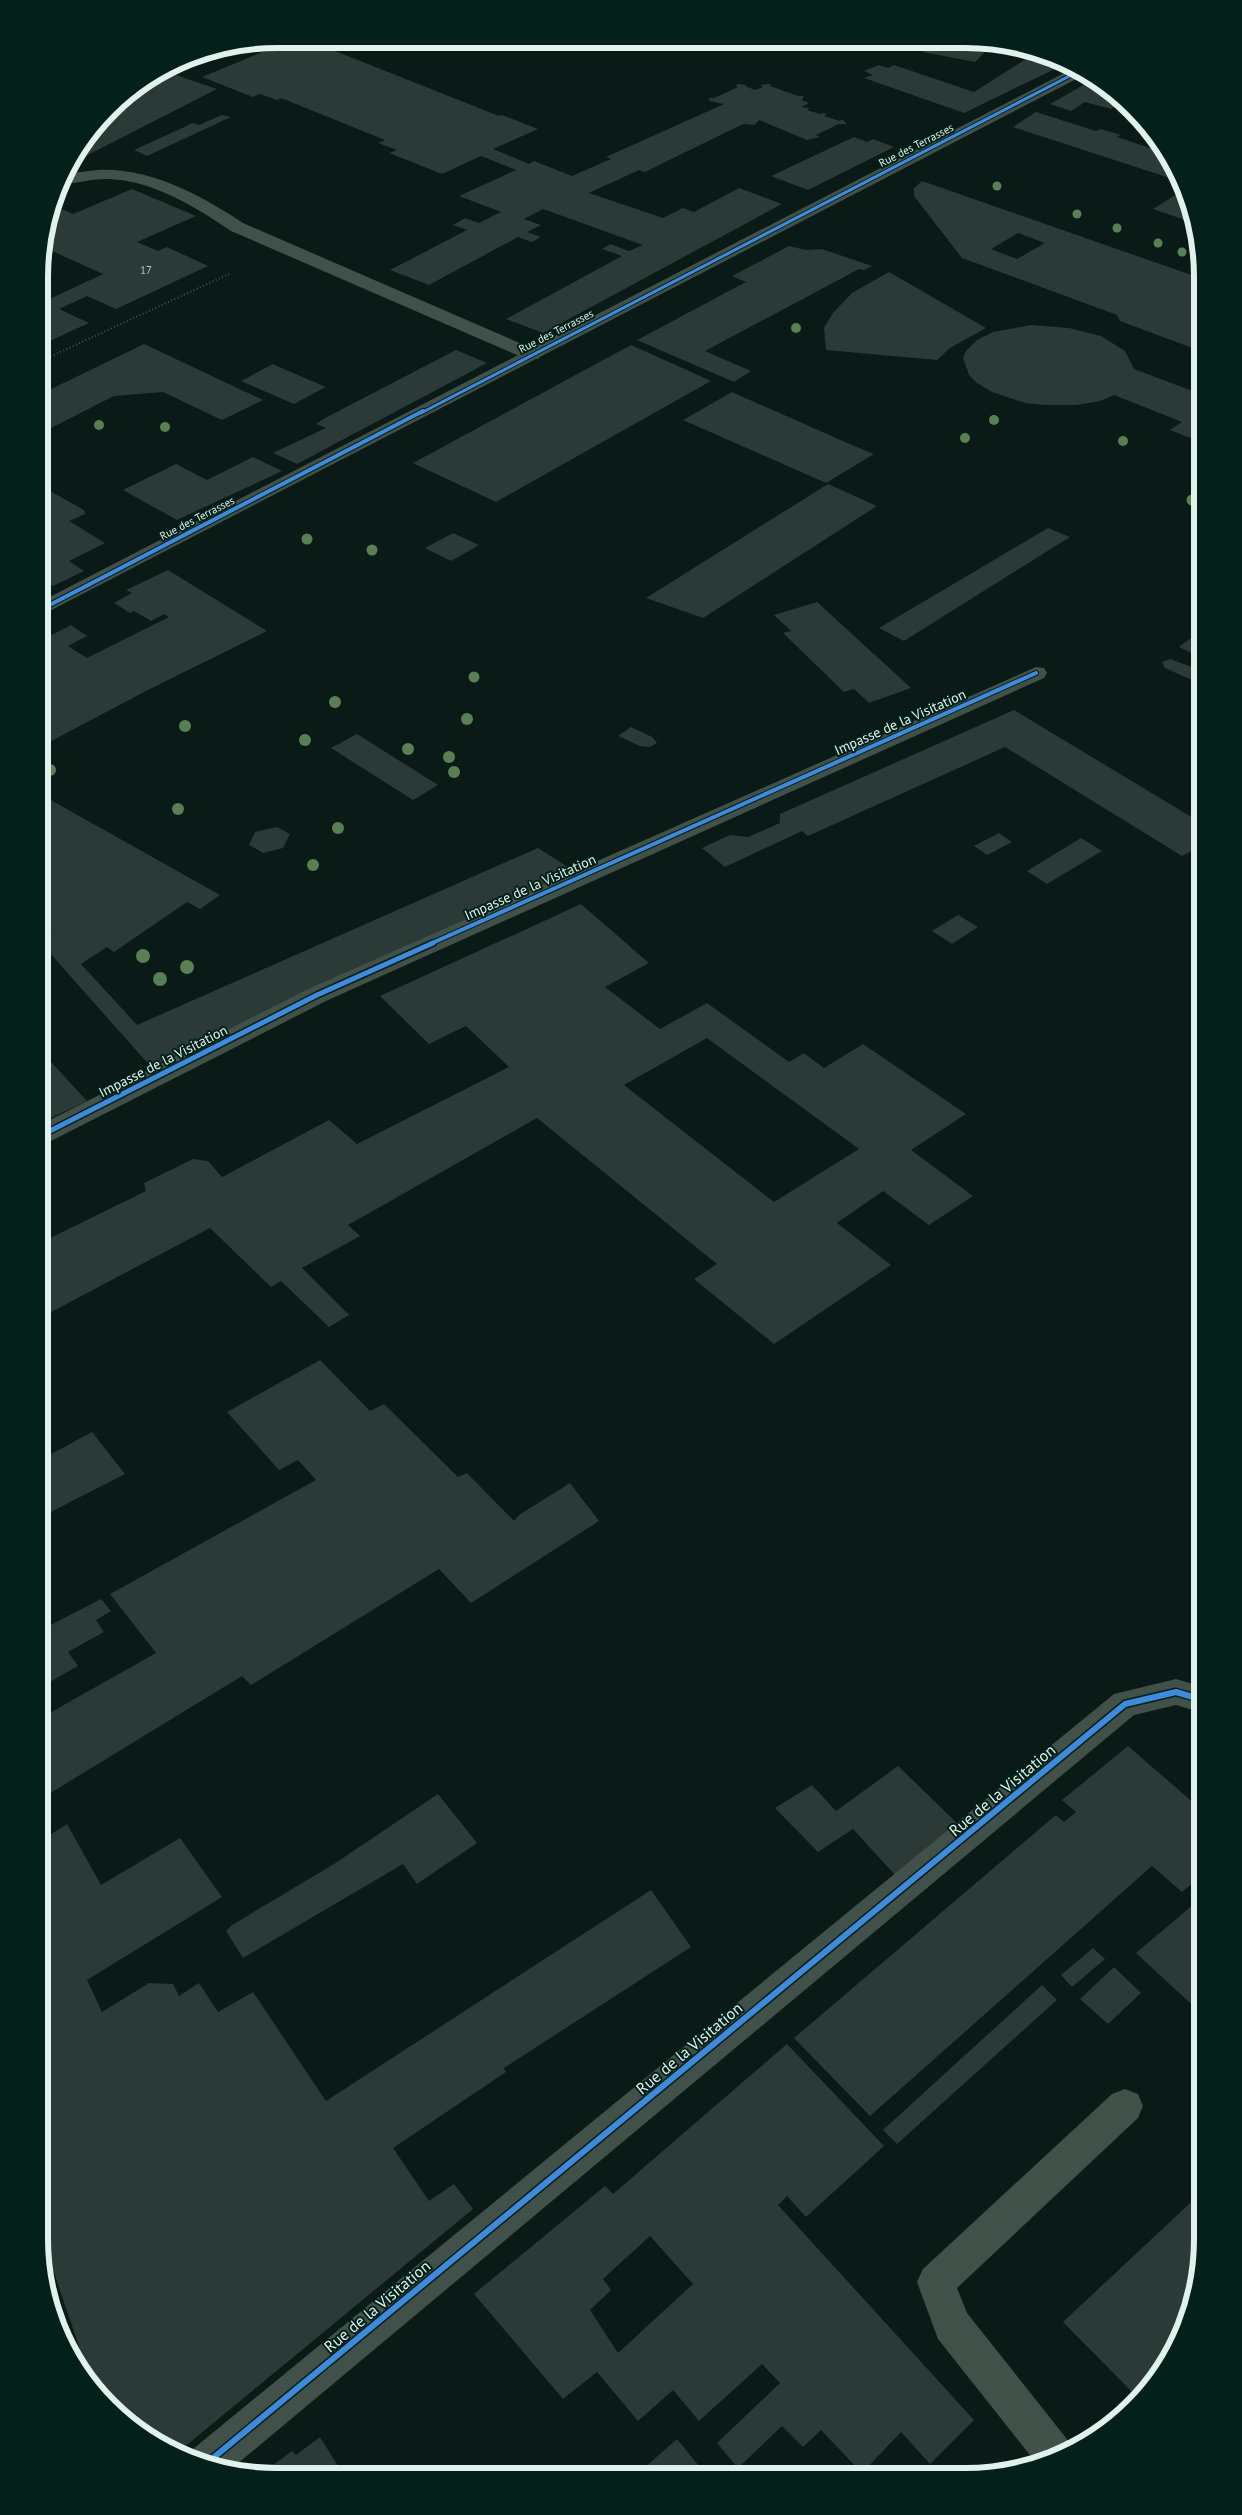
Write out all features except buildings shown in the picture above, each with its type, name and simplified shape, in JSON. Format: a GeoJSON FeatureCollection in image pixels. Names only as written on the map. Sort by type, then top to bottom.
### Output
{"type":"FeatureCollection","features":[{"type":"Feature","properties":{"kind":"street","name":"Rue des Terrasses"},"geometry":{"type":"LineString","coordinates":[[48,606],[1073,74]]}},
{"type":"Feature","properties":{"kind":"street"},"geometry":{"type":"LineString","coordinates":[[70,178],[117,175],[151,183],[217,212],[237,227],[532,355]]}},
{"type":"Feature","properties":{"kind":"street","name":"Impasse de la Visitation"},"geometry":{"type":"LineString","coordinates":[[48,1132],[317,995],[1036,674]]}},
{"type":"Feature","properties":{"kind":"street","name":"Rue de la Visitation"},"geometry":{"type":"LineString","coordinates":[[213,2458],[1125,1704],[1176,1692],[1194,1697]]}},
{"type":"Feature","properties":{"kind":"street"},"geometry":{"type":"LineString","coordinates":[[1052,2450],[952,2325],[936,2282],[1125,2106]]}},
{"type":"Feature","properties":{"kind":"path"},"geometry":{"type":"LineString","coordinates":[[48,359],[285,248]]}},
{"type":"Feature","properties":{"kind":"cycle path"},"geometry":{"type":"LineString","coordinates":[[48,606],[1073,74]]}},
{"type":"Feature","properties":{"kind":"cycle path"},"geometry":{"type":"LineString","coordinates":[[48,1132],[317,995],[1036,673]]}},
{"type":"Feature","properties":{"kind":"cycle path"},"geometry":{"type":"LineString","coordinates":[[213,2458],[1125,1704],[1176,1692],[1194,1697]]}}]}
